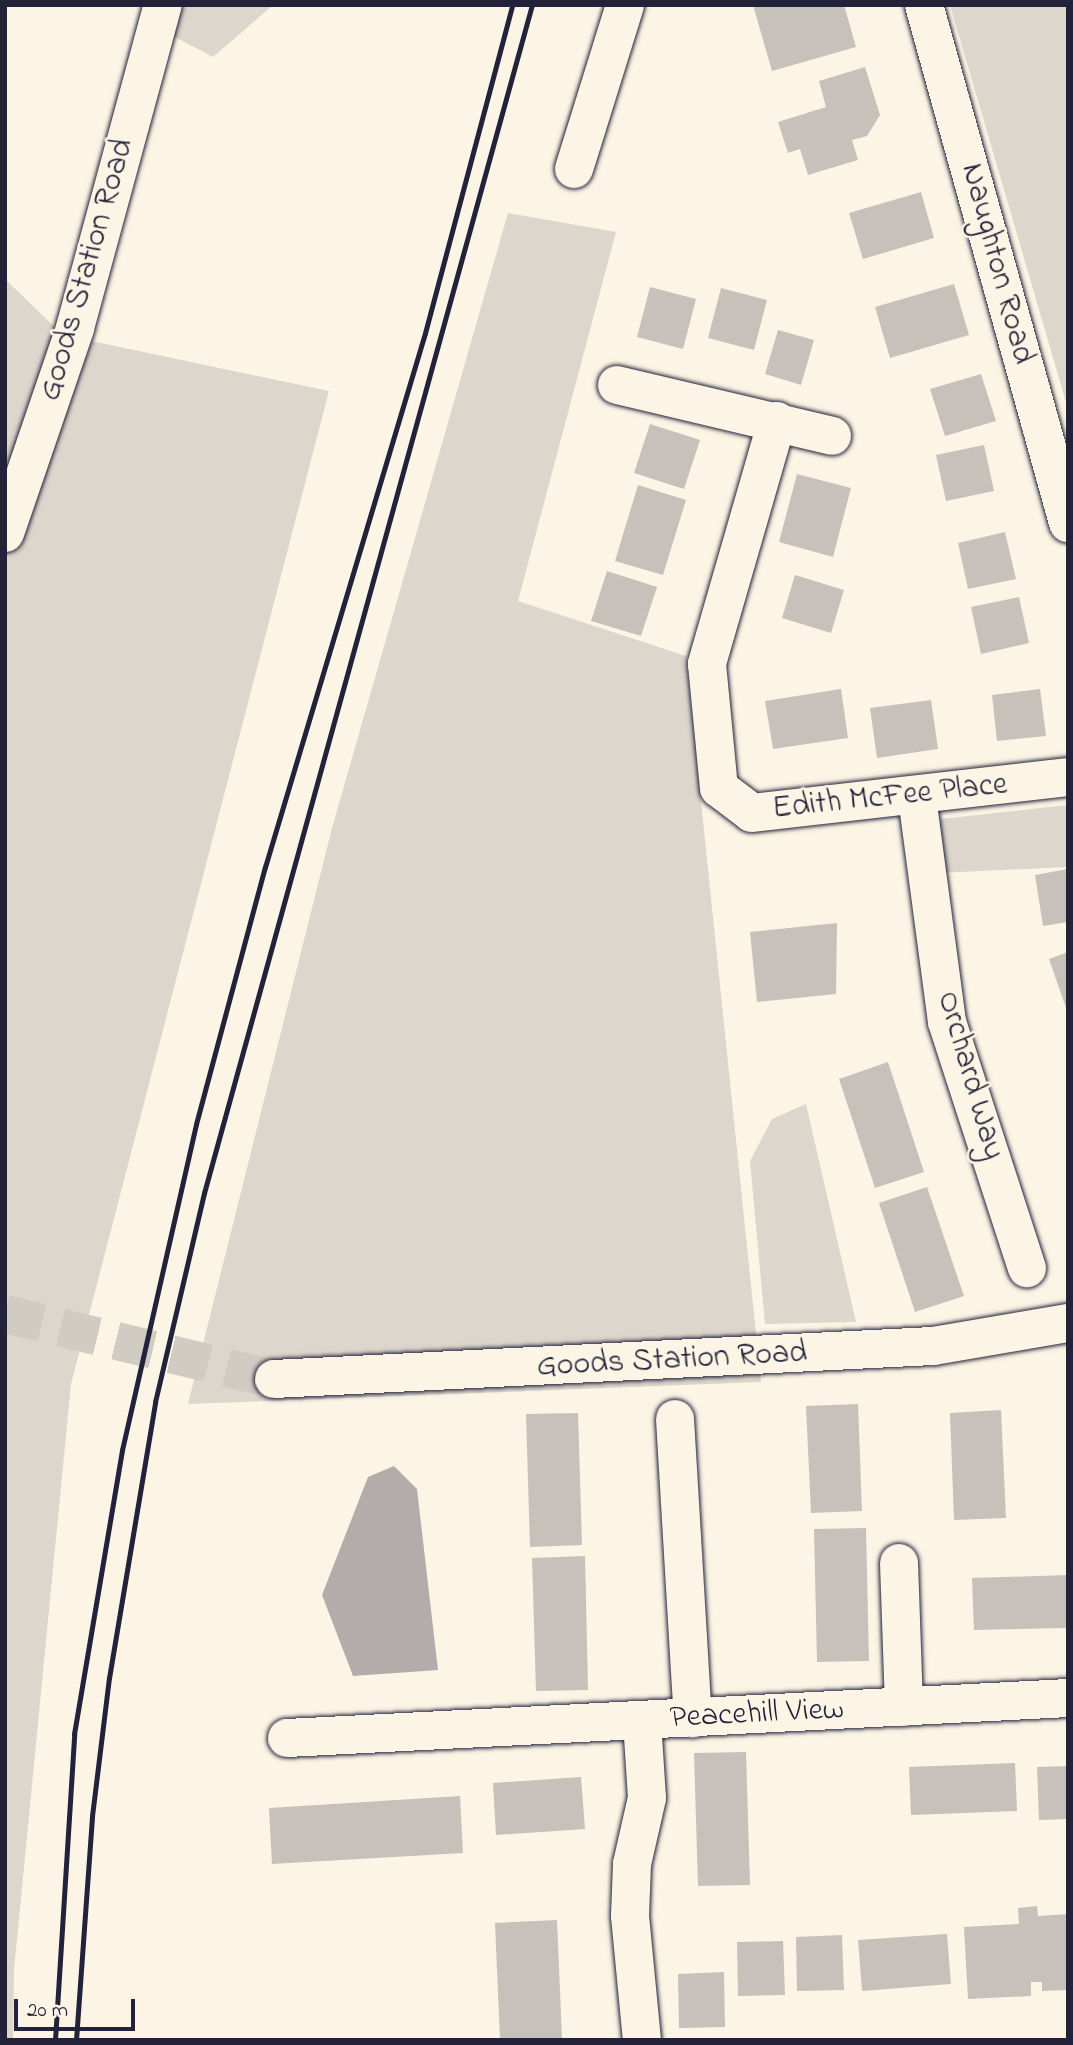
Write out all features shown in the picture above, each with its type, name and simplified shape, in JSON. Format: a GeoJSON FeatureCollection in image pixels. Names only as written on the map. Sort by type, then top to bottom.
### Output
{"type":"FeatureCollection","features":[{"type":"Feature","properties":{"kind":"street","name":"Goods Station Road"},"geometry":{"type":"LineString","coordinates":[[5,533],[75,328],[163,5]]}},
{"type":"Feature","properties":{"kind":"street"},"geometry":{"type":"LineString","coordinates":[[574,169],[625,5]]}},
{"type":"Feature","properties":{"kind":"street","name":"Naughton Road"},"geometry":{"type":"LineString","coordinates":[[924,5],[1068,523]]}},
{"type":"Feature","properties":{"kind":"street"},"geometry":{"type":"LineString","coordinates":[[617,384],[832,436]]}},
{"type":"Feature","properties":{"kind":"street","name":"Edith McFee Place"},"geometry":{"type":"LineString","coordinates":[[777,421],[707,664],[719,788],[752,813],[917,797],[1068,777]]}},
{"type":"Feature","properties":{"kind":"street","name":"Orchard Way"},"geometry":{"type":"LineString","coordinates":[[917,797],[947,1022],[1027,1268]]}},
{"type":"Feature","properties":{"kind":"street","name":"Goods Station Road"},"geometry":{"type":"LineString","coordinates":[[274,1379],[933,1346],[1068,1323]]}},
{"type":"Feature","properties":{"kind":"street"},"geometry":{"type":"LineString","coordinates":[[675,1419],[693,1718]]}},
{"type":"Feature","properties":{"kind":"street"},"geometry":{"type":"LineString","coordinates":[[899,1563],[904,1707]]}},
{"type":"Feature","properties":{"kind":"street","name":"Peacehill View"},"geometry":{"type":"LineString","coordinates":[[642,2040],[630,1916],[632,1864],[647,1798],[642,1721],[1068,1698]]}},
{"type":"Feature","properties":{"kind":"street"},"geometry":{"type":"LineString","coordinates":[[287,1738],[642,1721]]}},
{"type":"Feature","properties":{"kind":"shaded area"},"geometry":{"type":"Polygon","coordinates":[[[179,5],[273,5],[213,57],[171,35],[179,5]]]}},
{"type":"Feature","properties":{"kind":"shaded area"},"geometry":{"type":"Polygon","coordinates":[[[950,5],[1068,5],[1068,409],[950,5]]]}},
{"type":"Feature","properties":{"kind":"shaded area"},"geometry":{"type":"Polygon","coordinates":[[[508,213],[616,232],[518,601],[686,656],[761,1382],[188,1404],[332,828],[508,213]]]}},
{"type":"Feature","properties":{"kind":"shaded area"},"geometry":{"type":"Polygon","coordinates":[[[5,279],[63,335],[329,391],[71,1384],[14,1970],[13,2040],[5,2040],[5,279]]]}},
{"type":"Feature","properties":{"kind":"shaded area"},"geometry":{"type":"Polygon","coordinates":[[[1068,805],[1068,867],[938,873],[932,820],[1068,805]]]}},
{"type":"Feature","properties":{"kind":"shaded area"},"geometry":{"type":"Polygon","coordinates":[[[806,1104],[856,1322],[765,1324],[750,1161],[772,1119],[806,1104]]]}},
{"type":"Feature","properties":{"kind":"shaded area"},"geometry":{"type":"Polygon","coordinates":[[[394,1466],[417,1489],[438,1670],[353,1676],[322,1595],[368,1477],[394,1466]]]}},
{"type":"Feature","properties":{"kind":"building"},"geometry":{"type":"Polygon","coordinates":[[[753,5],[844,5],[856,47],[772,71],[753,5]]]}},
{"type":"Feature","properties":{"kind":"building"},"geometry":{"type":"Polygon","coordinates":[[[865,67],[880,115],[867,136],[852,140],[858,160],[808,175],[800,149],[788,153],[778,122],[826,107],[819,81],[865,67]]]}},
{"type":"Feature","properties":{"kind":"building"},"geometry":{"type":"Polygon","coordinates":[[[921,192],[934,238],[863,259],[849,213],[921,192]]]}},
{"type":"Feature","properties":{"kind":"building"},"geometry":{"type":"Polygon","coordinates":[[[954,284],[969,335],[890,358],[875,307],[954,284]]]}},
{"type":"Feature","properties":{"kind":"building"},"geometry":{"type":"Polygon","coordinates":[[[650,287],[696,299],[683,349],[637,337],[650,287]]]}},
{"type":"Feature","properties":{"kind":"building"},"geometry":{"type":"Polygon","coordinates":[[[721,288],[767,300],[754,350],[708,338],[721,288]]]}},
{"type":"Feature","properties":{"kind":"building"},"geometry":{"type":"Polygon","coordinates":[[[778,330],[814,340],[801,385],[765,374],[778,330]]]}},
{"type":"Feature","properties":{"kind":"building"},"geometry":{"type":"Polygon","coordinates":[[[981,374],[996,421],[945,436],[930,389],[981,374]]]}},
{"type":"Feature","properties":{"kind":"building"},"geometry":{"type":"Polygon","coordinates":[[[650,424],[700,440],[684,489],[634,473],[650,424]]]}},
{"type":"Feature","properties":{"kind":"building"},"geometry":{"type":"Polygon","coordinates":[[[984,445],[994,491],[946,501],[936,455],[984,445]]]}},
{"type":"Feature","properties":{"kind":"building"},"geometry":{"type":"Polygon","coordinates":[[[797,474],[851,488],[833,557],[779,542],[797,474]]]}},
{"type":"Feature","properties":{"kind":"building"},"geometry":{"type":"Polygon","coordinates":[[[638,485],[686,500],[663,575],[615,561],[638,485]]]}},
{"type":"Feature","properties":{"kind":"building"},"geometry":{"type":"Polygon","coordinates":[[[1005,532],[1016,579],[968,589],[958,543],[1005,532]]]}},
{"type":"Feature","properties":{"kind":"building"},"geometry":{"type":"Polygon","coordinates":[[[607,571],[657,587],[641,636],[591,621],[607,571]]]}},
{"type":"Feature","properties":{"kind":"building"},"geometry":{"type":"Polygon","coordinates":[[[795,575],[844,590],[831,633],[782,618],[795,575]]]}},
{"type":"Feature","properties":{"kind":"building"},"geometry":{"type":"Polygon","coordinates":[[[1019,597],[1029,643],[981,654],[971,607],[1019,597]]]}},
{"type":"Feature","properties":{"kind":"building"},"geometry":{"type":"Polygon","coordinates":[[[841,689],[848,738],[773,749],[765,701],[841,689]]]}},
{"type":"Feature","properties":{"kind":"building"},"geometry":{"type":"Polygon","coordinates":[[[1040,689],[1046,736],[997,741],[992,695],[1040,689]]]}},
{"type":"Feature","properties":{"kind":"building"},"geometry":{"type":"Polygon","coordinates":[[[931,700],[938,749],[877,758],[870,708],[931,700]]]}},
{"type":"Feature","properties":{"kind":"building"},"geometry":{"type":"Polygon","coordinates":[[[1068,869],[1068,922],[1043,926],[1035,875],[1068,869]]]}},
{"type":"Feature","properties":{"kind":"building"},"geometry":{"type":"Polygon","coordinates":[[[837,923],[836,994],[757,1002],[750,932],[837,923]]]}},
{"type":"Feature","properties":{"kind":"building"},"geometry":{"type":"Polygon","coordinates":[[[1068,952],[1068,1007],[1066,1008],[1049,959],[1068,952]]]}},
{"type":"Feature","properties":{"kind":"building"},"geometry":{"type":"Polygon","coordinates":[[[888,1062],[924,1172],[875,1188],[839,1079],[888,1062]]]}},
{"type":"Feature","properties":{"kind":"building"},"geometry":{"type":"Polygon","coordinates":[[[927,1187],[964,1296],[915,1312],[879,1203],[927,1187]]]}},
{"type":"Feature","properties":{"kind":"building"},"geometry":{"type":"Polygon","coordinates":[[[858,1404],[862,1511],[811,1513],[806,1406],[858,1404]]]}},
{"type":"Feature","properties":{"kind":"building"},"geometry":{"type":"Polygon","coordinates":[[[1001,1410],[1006,1518],[954,1520],[950,1413],[1001,1410]]]}},
{"type":"Feature","properties":{"kind":"building"},"geometry":{"type":"Polygon","coordinates":[[[578,1413],[582,1545],[530,1547],[526,1414],[578,1413]]]}},
{"type":"Feature","properties":{"kind":"building"},"geometry":{"type":"Polygon","coordinates":[[[866,1528],[869,1661],[817,1662],[814,1529],[866,1528]]]}},
{"type":"Feature","properties":{"kind":"building"},"geometry":{"type":"Polygon","coordinates":[[[585,1556],[588,1690],[536,1691],[532,1558],[585,1556]]]}},
{"type":"Feature","properties":{"kind":"building"},"geometry":{"type":"Polygon","coordinates":[[[1068,1575],[1068,1628],[974,1630],[972,1578],[1068,1575]]]}},
{"type":"Feature","properties":{"kind":"building"},"geometry":{"type":"Polygon","coordinates":[[[746,1752],[750,1885],[698,1886],[694,1753],[746,1752]]]}},
{"type":"Feature","properties":{"kind":"building"},"geometry":{"type":"Polygon","coordinates":[[[1015,1763],[1017,1811],[911,1815],[909,1767],[1015,1763]]]}},
{"type":"Feature","properties":{"kind":"building"},"geometry":{"type":"Polygon","coordinates":[[[1068,1766],[1068,1819],[1039,1820],[1037,1767],[1068,1766]]]}},
{"type":"Feature","properties":{"kind":"building"},"geometry":{"type":"Polygon","coordinates":[[[581,1777],[585,1829],[496,1835],[493,1783],[581,1777]]]}},
{"type":"Feature","properties":{"kind":"building"},"geometry":{"type":"Polygon","coordinates":[[[460,1796],[463,1853],[272,1864],[269,1808],[460,1796]]]}},
{"type":"Feature","properties":{"kind":"building"},"geometry":{"type":"Polygon","coordinates":[[[1037,1906],[1038,1916],[1068,1914],[1068,1990],[1042,1991],[1042,1982],[1031,1982],[1031,1996],[968,1999],[964,1927],[1019,1924],[1018,1908],[1037,1906]]]}},
{"type":"Feature","properties":{"kind":"building"},"geometry":{"type":"Polygon","coordinates":[[[557,1920],[562,2038],[500,2040],[495,1923],[557,1920]]]}},
{"type":"Feature","properties":{"kind":"building"},"geometry":{"type":"Polygon","coordinates":[[[947,1934],[951,1984],[862,1991],[858,1940],[947,1934]]]}},
{"type":"Feature","properties":{"kind":"building"},"geometry":{"type":"Polygon","coordinates":[[[842,1935],[844,1990],[797,1991],[796,1937],[842,1935]]]}},
{"type":"Feature","properties":{"kind":"building"},"geometry":{"type":"Polygon","coordinates":[[[783,1941],[785,1995],[738,1996],[737,1942],[783,1941]]]}},
{"type":"Feature","properties":{"kind":"building"},"geometry":{"type":"Polygon","coordinates":[[[724,1972],[725,2027],[679,2028],[678,1974],[724,1972]]]}},
{"type":"Feature","properties":{"kind":"tunnel"},"geometry":{"type":"LineString","coordinates":[[5,1314],[274,1379]]}},
{"type":"Feature","properties":{"kind":"railway"},"geometry":{"type":"LineString","coordinates":[[55,2040],[74,1734],[122,1450],[196,1124],[265,867],[425,333],[512,5]]}},
{"type":"Feature","properties":{"kind":"railway"},"geometry":{"type":"LineString","coordinates":[[76,2040],[92,1816],[109,1678],[155,1402],[204,1193],[532,5]]}}]}
